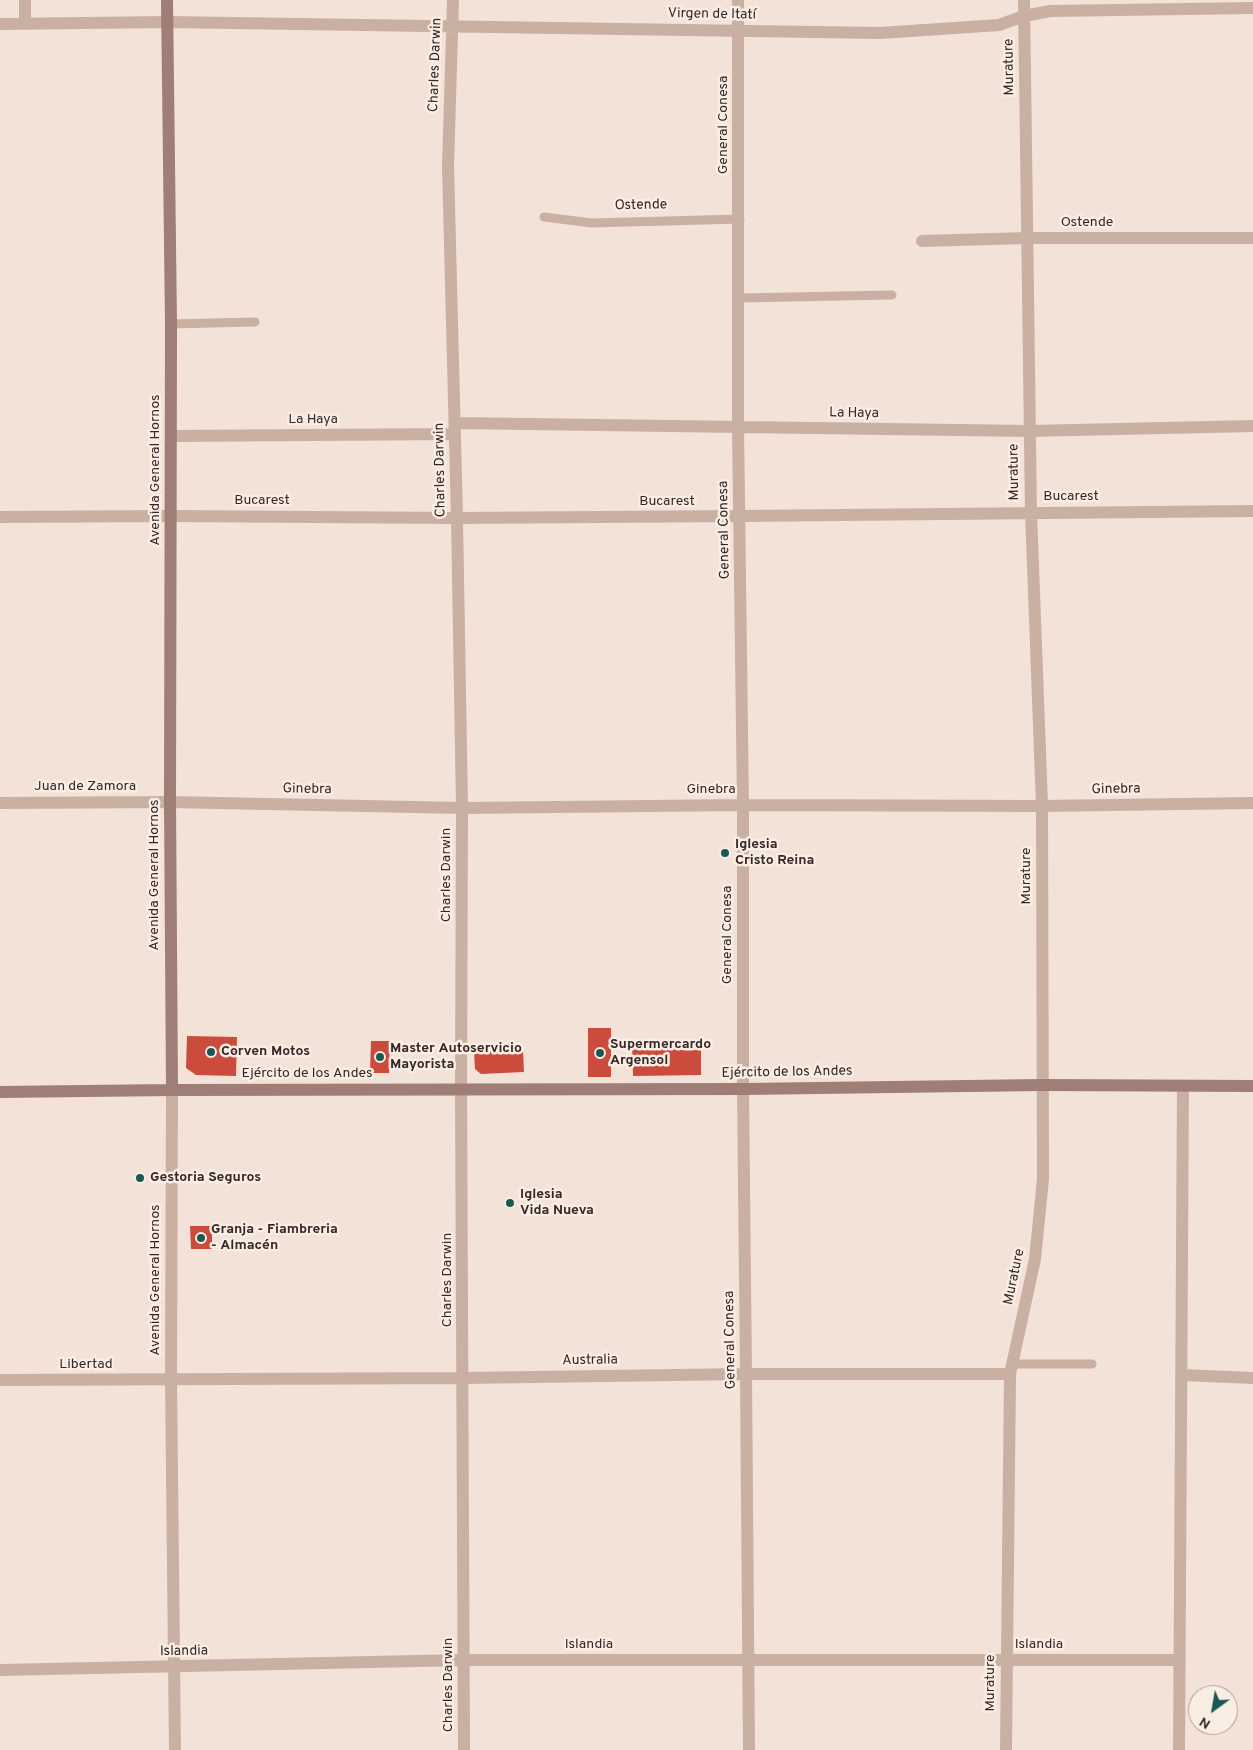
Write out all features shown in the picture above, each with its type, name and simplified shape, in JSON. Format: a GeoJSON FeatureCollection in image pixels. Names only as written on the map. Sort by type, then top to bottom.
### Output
{"type":"FeatureCollection","features":[{"type":"Feature","properties":{"kind":"main road","name":"Avenida General Hornos"},"geometry":{"type":"LineString","coordinates":[[168,0],[171,324],[170,802],[172,1090]]}},
{"type":"Feature","properties":{"kind":"main road","name":"Ejército de los Andes"},"geometry":{"type":"LineString","coordinates":[[0,1092],[742,1089],[1042,1085],[1253,1086]]}},
{"type":"Feature","properties":{"kind":"street"},"geometry":{"type":"LineString","coordinates":[[25,0],[25,24]]}},
{"type":"Feature","properties":{"kind":"street","name":"Charles Darwin"},"geometry":{"type":"LineString","coordinates":[[453,0],[448,166],[462,808],[461,1089],[464,1750]]}},
{"type":"Feature","properties":{"kind":"street","name":"General Conesa"},"geometry":{"type":"LineString","coordinates":[[738,0],[740,219],[738,427],[743,805],[742,1089],[749,1750]]}},
{"type":"Feature","properties":{"kind":"street","name":"Murature"},"geometry":{"type":"LineString","coordinates":[[1006,1750],[1011,1369],[1038,1237],[1043,1179],[1042,806],[1030,512],[1024,0]]}},
{"type":"Feature","properties":{"kind":"street","name":"Virgen de Itatí"},"geometry":{"type":"LineString","coordinates":[[0,24],[168,22],[880,32],[999,25],[1024,16],[1050,11],[1253,8]]}},
{"type":"Feature","properties":{"kind":"street","name":"Ostende"},"geometry":{"type":"LineString","coordinates":[[922,241],[1027,238],[1253,238]]}},
{"type":"Feature","properties":{"kind":"street","name":"La Haya"},"geometry":{"type":"LineString","coordinates":[[171,436],[455,429],[738,427],[1029,431],[1253,426]]}},
{"type":"Feature","properties":{"kind":"street","name":"Bucarest"},"geometry":{"type":"LineString","coordinates":[[0,517],[457,518],[1253,511]]}},
{"type":"Feature","properties":{"kind":"street","name":"Juan de Zamora"},"geometry":{"type":"LineString","coordinates":[[0,802],[170,802]]}},
{"type":"Feature","properties":{"kind":"street","name":"Ginebra"},"geometry":{"type":"LineString","coordinates":[[170,802],[462,808],[743,805],[1042,806],[1253,803]]}},
{"type":"Feature","properties":{"kind":"street"},"geometry":{"type":"LineString","coordinates":[[1179,1750],[1183,1086]]}},
{"type":"Feature","properties":{"kind":"street","name":"Avenida General Hornos"},"geometry":{"type":"LineString","coordinates":[[172,1090],[171,1380],[175,1750]]}},
{"type":"Feature","properties":{"kind":"street","name":"Australia"},"geometry":{"type":"LineString","coordinates":[[171,1380],[463,1378],[1011,1369]]}},
{"type":"Feature","properties":{"kind":"street"},"geometry":{"type":"LineString","coordinates":[[1182,1375],[1253,1378]]}},
{"type":"Feature","properties":{"kind":"street","name":"Libertad"},"geometry":{"type":"LineString","coordinates":[[0,1380],[171,1380]]}},
{"type":"Feature","properties":{"kind":"street","name":"Islandia"},"geometry":{"type":"LineString","coordinates":[[0,1670],[464,1660],[1179,1660]]}},
{"type":"Feature","properties":{"kind":"lane","name":"Ostende"},"geometry":{"type":"LineString","coordinates":[[544,216],[592,222],[740,219]]}},
{"type":"Feature","properties":{"kind":"lane"},"geometry":{"type":"LineString","coordinates":[[740,298],[892,295]]}},
{"type":"Feature","properties":{"kind":"lane"},"geometry":{"type":"LineString","coordinates":[[171,324],[255,322]]}},
{"type":"Feature","properties":{"kind":"lane"},"geometry":{"type":"LineString","coordinates":[[1011,1369],[1092,1364]]}},
{"type":"Feature","properties":{"kind":"building","name":"Supermercardo Argensol"},"geometry":{"type":"Polygon","coordinates":[[[588,1028],[611,1028],[611,1077],[588,1077],[588,1028]]]}},
{"type":"Feature","properties":{"kind":"building","name":"Corven Motos"},"geometry":{"type":"Polygon","coordinates":[[[187,1036],[237,1037],[236,1076],[196,1075],[186,1068],[187,1036]]]}},
{"type":"Feature","properties":{"kind":"building","name":"Master Autoservicio Mayorista"},"geometry":{"type":"Polygon","coordinates":[[[371,1041],[390,1041],[389,1073],[370,1073],[371,1041]]]}},
{"type":"Feature","properties":{"kind":"building"},"geometry":{"type":"Polygon","coordinates":[[[675,1043],[676,1050],[701,1050],[701,1075],[633,1076],[632,1044],[675,1043]]]}},
{"type":"Feature","properties":{"kind":"building"},"geometry":{"type":"Polygon","coordinates":[[[523,1050],[524,1072],[481,1074],[475,1069],[474,1052],[523,1050]]]}},
{"type":"Feature","properties":{"kind":"building","name":"Granja - Fiambreria - Almacén"},"geometry":{"type":"Polygon","coordinates":[[[190,1226],[212,1226],[212,1249],[191,1249],[190,1226]]]}},
{"type":"Feature","properties":{"kind":"place","name":"Iglesia Cristo Reina"},"geometry":{"type":"Point","coordinates":[725,853]}},
{"type":"Feature","properties":{"kind":"place","name":"Corven Motos"},"geometry":{"type":"Point","coordinates":[211,1052]}},
{"type":"Feature","properties":{"kind":"place","name":"Supermercardo Argensol"},"geometry":{"type":"Point","coordinates":[600,1053]}},
{"type":"Feature","properties":{"kind":"place","name":"Master Autoservicio Mayorista"},"geometry":{"type":"Point","coordinates":[380,1057]}},
{"type":"Feature","properties":{"kind":"place","name":"Gestoria Seguros"},"geometry":{"type":"Point","coordinates":[140,1178]}},
{"type":"Feature","properties":{"kind":"place","name":"Iglesia Vida Nueva"},"geometry":{"type":"Point","coordinates":[510,1203]}},
{"type":"Feature","properties":{"kind":"place","name":"Granja - Fiambreria - Almacén"},"geometry":{"type":"Point","coordinates":[201,1238]}}]}
